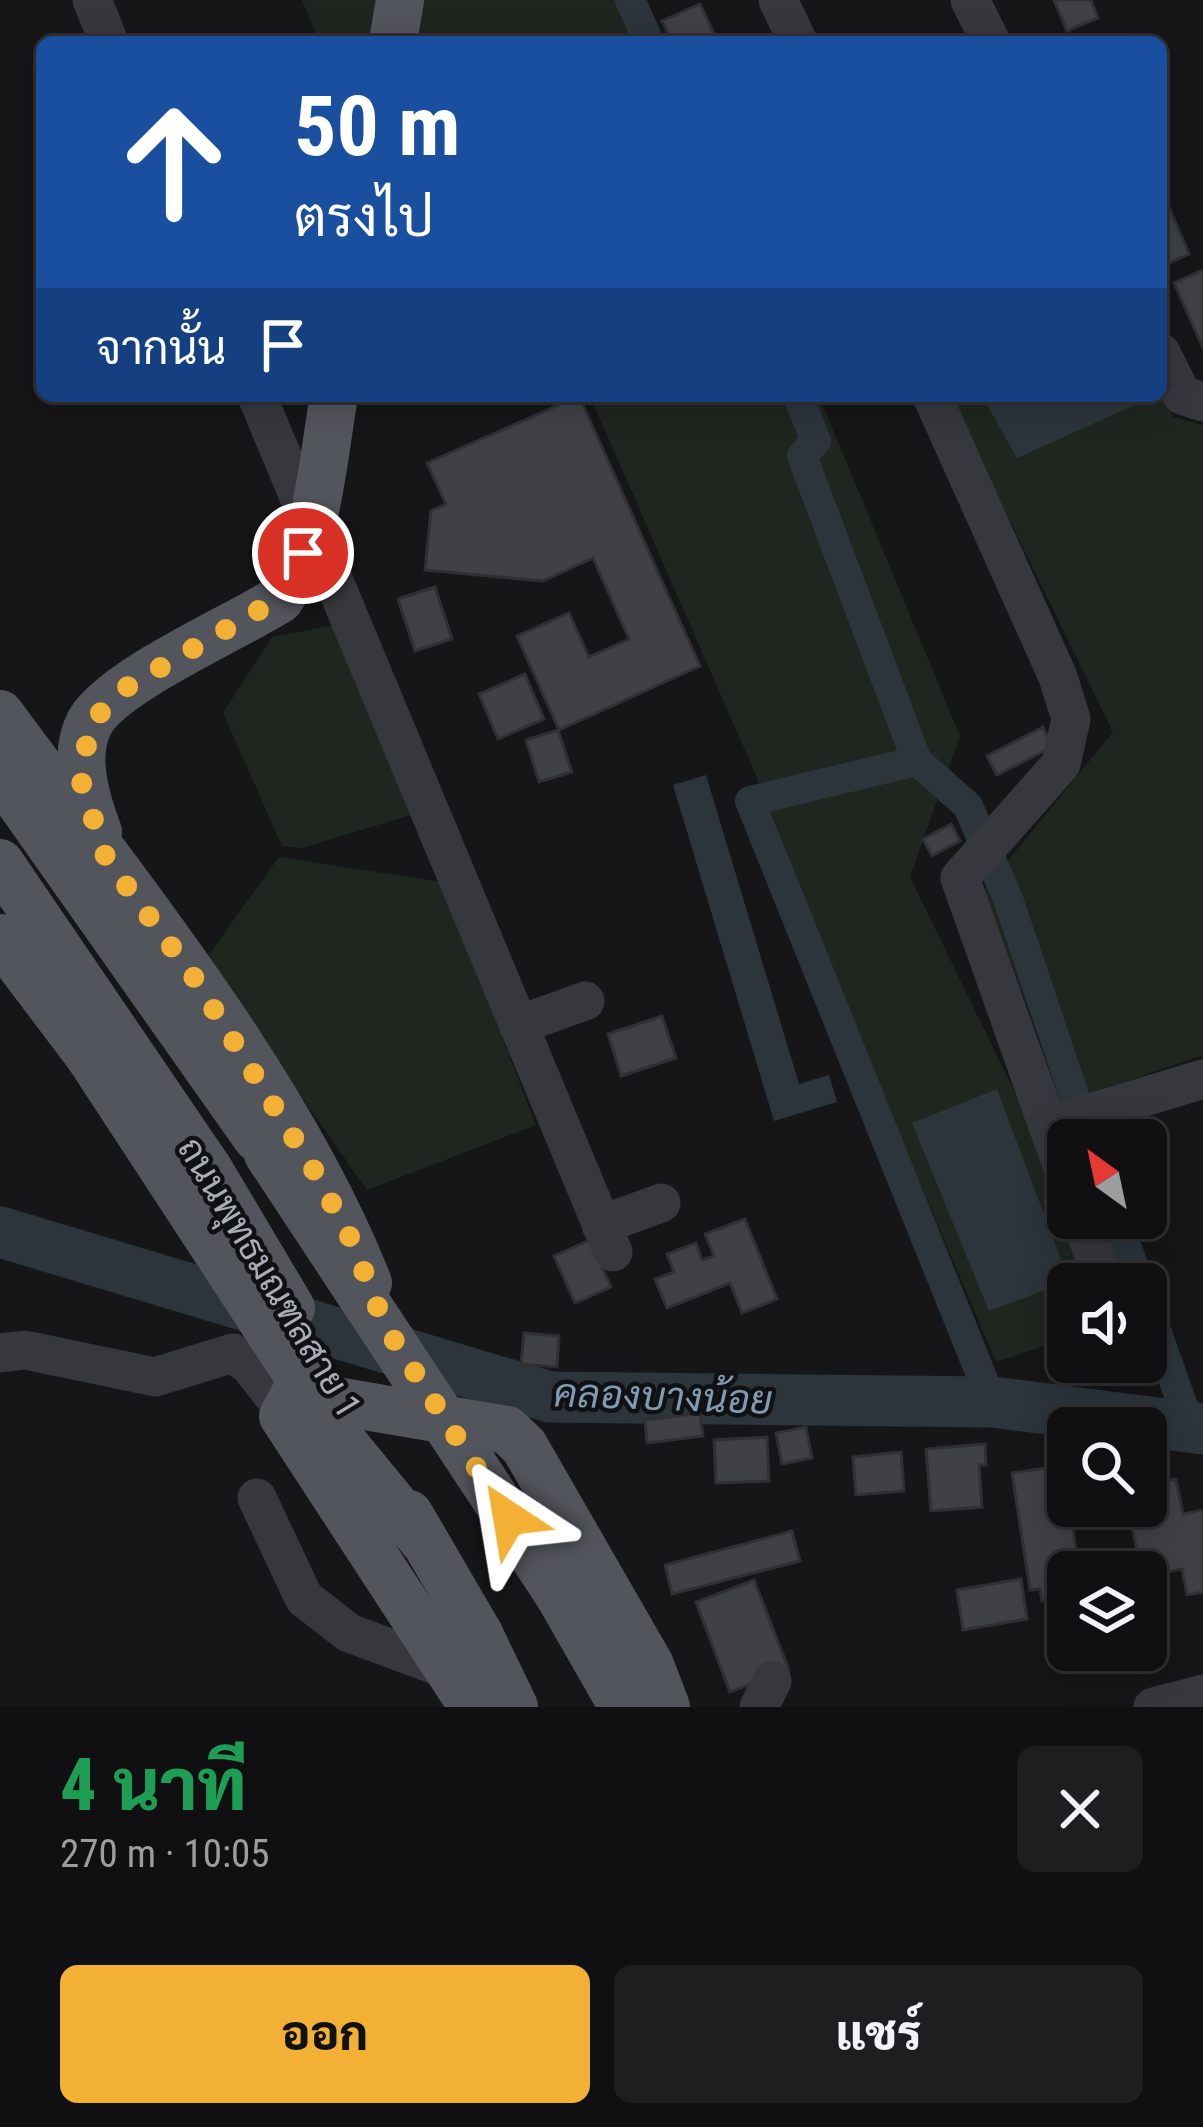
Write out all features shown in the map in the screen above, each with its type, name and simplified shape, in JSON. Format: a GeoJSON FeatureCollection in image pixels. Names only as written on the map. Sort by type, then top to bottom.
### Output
{"type":"FeatureCollection","features":[{"type":"Feature","properties":{"kind":"main road"},"geometry":{"type":"LineString","coordinates":[[394,36],[400,0]]}},
{"type":"Feature","properties":{"kind":"main road"},"geometry":{"type":"LineString","coordinates":[[96,873],[81,781],[90,723],[127,687],[280,598],[294,577],[312,528],[333,402]]}},
{"type":"Feature","properties":{"kind":"main road"},"geometry":{"type":"LineString","coordinates":[[0,714],[96,873],[193,976],[315,1172],[352,1241],[385,1326]]}},
{"type":"Feature","properties":{"kind":"main road","name":"ถนนพุทธมณฑลสาย 1"},"geometry":{"type":"LineString","coordinates":[[0,774],[96,873],[268,1154],[559,1595],[623,1707]]}},
{"type":"Feature","properties":{"kind":"main road","name":"ถนนพุทธมณฑลสาย 1"},"geometry":{"type":"LineString","coordinates":[[0,863],[21,927],[209,1170],[423,1540],[467,1671],[514,1707]]}},
{"type":"Feature","properties":{"kind":"main road"},"geometry":{"type":"LineString","coordinates":[[21,927],[90,1057],[337,1435],[423,1540]]}},
{"type":"Feature","properties":{"kind":"main road"},"geometry":{"type":"LineString","coordinates":[[467,1671],[283,1416],[283,1408],[301,1393],[507,1430],[524,1446],[650,1665],[666,1707]]}},
{"type":"Feature","properties":{"kind":"street"},"geometry":{"type":"LineString","coordinates":[[92,0],[107,36]]}},
{"type":"Feature","properties":{"kind":"street"},"geometry":{"type":"LineString","coordinates":[[778,0],[795,36]]}},
{"type":"Feature","properties":{"kind":"street"},"geometry":{"type":"LineString","coordinates":[[970,0],[988,36]]}},
{"type":"Feature","properties":{"kind":"street"},"geometry":{"type":"LineString","coordinates":[[1167,365],[1182,395],[1203,402]]}},
{"type":"Feature","properties":{"kind":"street"},"geometry":{"type":"LineString","coordinates":[[259,402],[607,1238],[661,1203]]}},
{"type":"Feature","properties":{"kind":"street"},"geometry":{"type":"LineString","coordinates":[[935,402],[1058,676],[1071,719],[1061,764],[960,878],[1047,1119]]}},
{"type":"Feature","properties":{"kind":"street"},"geometry":{"type":"LineString","coordinates":[[518,1025],[585,1001]]}},
{"type":"Feature","properties":{"kind":"street"},"geometry":{"type":"LineString","coordinates":[[1069,1119],[1203,1079]]}},
{"type":"Feature","properties":{"kind":"street"},"geometry":{"type":"LineString","coordinates":[[0,1353],[25,1350],[155,1377],[233,1354],[250,1366],[283,1408]]}},
{"type":"Feature","properties":{"kind":"street"},"geometry":{"type":"LineString","coordinates":[[257,1498],[304,1598],[349,1633],[467,1671]]}},
{"type":"Feature","properties":{"kind":"street"},"geometry":{"type":"LineString","coordinates":[[1153,1707],[1203,1694]]}},
{"type":"Feature","properties":{"kind":"shaded area"},"geometry":{"type":"Polygon","coordinates":[[[302,0],[647,0],[662,36],[317,36],[302,0]]]}},
{"type":"Feature","properties":{"kind":"shaded area"},"geometry":{"type":"Polygon","coordinates":[[[593,402],[821,402],[960,736],[910,877],[1021,1105],[1047,1174],[1047,1239],[1071,1239],[1080,1263],[1047,1263],[1047,1345],[996,1362],[852,1022],[765,796],[593,402]]]}},
{"type":"Feature","properties":{"kind":"shaded area"},"geometry":{"type":"Polygon","coordinates":[[[952,402],[1166,402],[1173,417],[1203,425],[1203,1055],[1063,1103],[984,890],[1113,732],[952,402]]]}},
{"type":"Feature","properties":{"kind":"shaded area"},"geometry":{"type":"Polygon","coordinates":[[[985,402],[1141,402],[1017,458],[985,402]]]}},
{"type":"Feature","properties":{"kind":"shaded area"},"geometry":{"type":"Polygon","coordinates":[[[340,624],[414,814],[302,848],[282,846],[223,713],[272,637],[340,624]]]}},
{"type":"Feature","properties":{"kind":"shaded area"},"geometry":{"type":"Polygon","coordinates":[[[706,775],[799,1084],[829,1075],[837,1102],[774,1121],[673,785],[706,775]]]}},
{"type":"Feature","properties":{"kind":"shaded area"},"geometry":{"type":"Polygon","coordinates":[[[279,857],[442,882],[536,1125],[367,1190],[205,960],[279,857]]]}},
{"type":"Feature","properties":{"kind":"shaded area"},"geometry":{"type":"Polygon","coordinates":[[[997,1089],[1047,1222],[1047,1239],[1053,1239],[1062,1263],[1047,1263],[1047,1289],[989,1311],[912,1123],[997,1089]]]}},
{"type":"Feature","properties":{"kind":"building"},"geometry":{"type":"Polygon","coordinates":[[[1054,0],[1091,0],[1098,18],[1067,31],[1054,0]]]}},
{"type":"Feature","properties":{"kind":"building"},"geometry":{"type":"Polygon","coordinates":[[[700,4],[715,36],[669,36],[662,21],[700,4]]]}},
{"type":"Feature","properties":{"kind":"building"},"geometry":{"type":"Polygon","coordinates":[[[1167,202],[1189,254],[1167,264],[1167,202]]]}},
{"type":"Feature","properties":{"kind":"building"},"geometry":{"type":"Polygon","coordinates":[[[1203,270],[1203,348],[1174,283],[1203,270]]]}},
{"type":"Feature","properties":{"kind":"building"},"geometry":{"type":"Polygon","coordinates":[[[565,402],[582,402],[700,666],[559,730],[517,636],[569,613],[589,657],[629,639],[593,558],[543,581],[425,570],[431,511],[446,504],[427,463],[565,402]]]}},
{"type":"Feature","properties":{"kind":"building"},"geometry":{"type":"Polygon","coordinates":[[[435,587],[452,639],[415,651],[398,599],[435,587]]]}},
{"type":"Feature","properties":{"kind":"building"},"geometry":{"type":"Polygon","coordinates":[[[525,674],[544,719],[498,739],[479,694],[525,674]]]}},
{"type":"Feature","properties":{"kind":"building"},"geometry":{"type":"Polygon","coordinates":[[[1043,727],[1052,747],[997,775],[987,756],[1043,727]]]}},
{"type":"Feature","properties":{"kind":"building"},"geometry":{"type":"Polygon","coordinates":[[[558,730],[572,772],[539,782],[526,740],[558,730]]]}},
{"type":"Feature","properties":{"kind":"building"},"geometry":{"type":"Polygon","coordinates":[[[951,824],[960,841],[932,856],[923,839],[951,824]]]}},
{"type":"Feature","properties":{"kind":"building"},"geometry":{"type":"Polygon","coordinates":[[[662,1016],[676,1058],[621,1076],[608,1034],[662,1016]]]}},
{"type":"Feature","properties":{"kind":"building"},"geometry":{"type":"Polygon","coordinates":[[[745,1219],[777,1299],[742,1313],[730,1283],[667,1308],[655,1279],[674,1272],[667,1254],[696,1243],[702,1260],[714,1256],[705,1234],[745,1219]]]}},
{"type":"Feature","properties":{"kind":"building"},"geometry":{"type":"Polygon","coordinates":[[[590,1240],[611,1287],[575,1303],[554,1256],[590,1240]]]}},
{"type":"Feature","properties":{"kind":"building"},"geometry":{"type":"Polygon","coordinates":[[[524,1333],[559,1336],[557,1367],[521,1364],[524,1333]]]}},
{"type":"Feature","properties":{"kind":"building"},"geometry":{"type":"Polygon","coordinates":[[[700,1413],[703,1436],[647,1443],[645,1420],[700,1413]]]}},
{"type":"Feature","properties":{"kind":"building"},"geometry":{"type":"Polygon","coordinates":[[[806,1427],[812,1458],[782,1464],[776,1433],[806,1427]]]}},
{"type":"Feature","properties":{"kind":"building"},"geometry":{"type":"Polygon","coordinates":[[[767,1437],[769,1481],[716,1483],[714,1440],[767,1437]]]}},
{"type":"Feature","properties":{"kind":"building"},"geometry":{"type":"Polygon","coordinates":[[[985,1444],[986,1465],[979,1465],[982,1507],[931,1511],[926,1449],[985,1444]]]}},
{"type":"Feature","properties":{"kind":"building"},"geometry":{"type":"Polygon","coordinates":[[[901,1452],[904,1491],[856,1495],[853,1457],[901,1452]]]}},
{"type":"Feature","properties":{"kind":"building"},"geometry":{"type":"Polygon","coordinates":[[[1046,1468],[1047,1527],[1073,1527],[1076,1551],[1047,1551],[1047,1600],[1042,1601],[1040,1589],[1030,1590],[1012,1473],[1046,1468]]]}},
{"type":"Feature","properties":{"kind":"building"},"geometry":{"type":"Polygon","coordinates":[[[1176,1479],[1183,1514],[1203,1510],[1203,1592],[1187,1595],[1182,1569],[1167,1572],[1167,1551],[1137,1551],[1132,1527],[1167,1527],[1167,1481],[1176,1479]]]}},
{"type":"Feature","properties":{"kind":"building"},"geometry":{"type":"Polygon","coordinates":[[[792,1531],[800,1561],[672,1594],[665,1565],[792,1531]]]}},
{"type":"Feature","properties":{"kind":"building"},"geometry":{"type":"Polygon","coordinates":[[[1021,1579],[1027,1619],[963,1630],[957,1590],[1021,1579]]]}},
{"type":"Feature","properties":{"kind":"building"},"geometry":{"type":"Polygon","coordinates":[[[754,1580],[789,1670],[730,1692],[696,1602],[754,1580]]]}},
{"type":"Feature","properties":{"kind":"waterway"},"geometry":{"type":"LineString","coordinates":[[630,0],[646,36]]}},
{"type":"Feature","properties":{"kind":"waterway"},"geometry":{"type":"LineString","coordinates":[[800,402],[816,441],[802,456],[917,761],[750,801],[992,1402]]}},
{"type":"Feature","properties":{"kind":"waterway"},"geometry":{"type":"LineString","coordinates":[[917,761],[968,806],[1008,899],[1082,1119]]}},
{"type":"Feature","properties":{"kind":"waterway","name":"คลองบางน้อย"},"geometry":{"type":"LineString","coordinates":[[0,1232],[550,1397],[992,1402],[1203,1429]]}},
{"type":"Feature","properties":{"kind":"waterway"},"geometry":{"type":"LineString","coordinates":[[1124,1239],[1132,1263]]}},
{"type":"Feature","properties":{"kind":"waterway"},"geometry":{"type":"LineString","coordinates":[[1167,1361],[1191,1429]]}},
{"type":"Feature","properties":{"kind":"route"},"geometry":{"type":"LineString","coordinates":[[303,553],[280,598],[127,687],[90,723],[81,781],[106,858],[193,976],[315,1172],[352,1241],[385,1326],[509,1518]]}}]}
